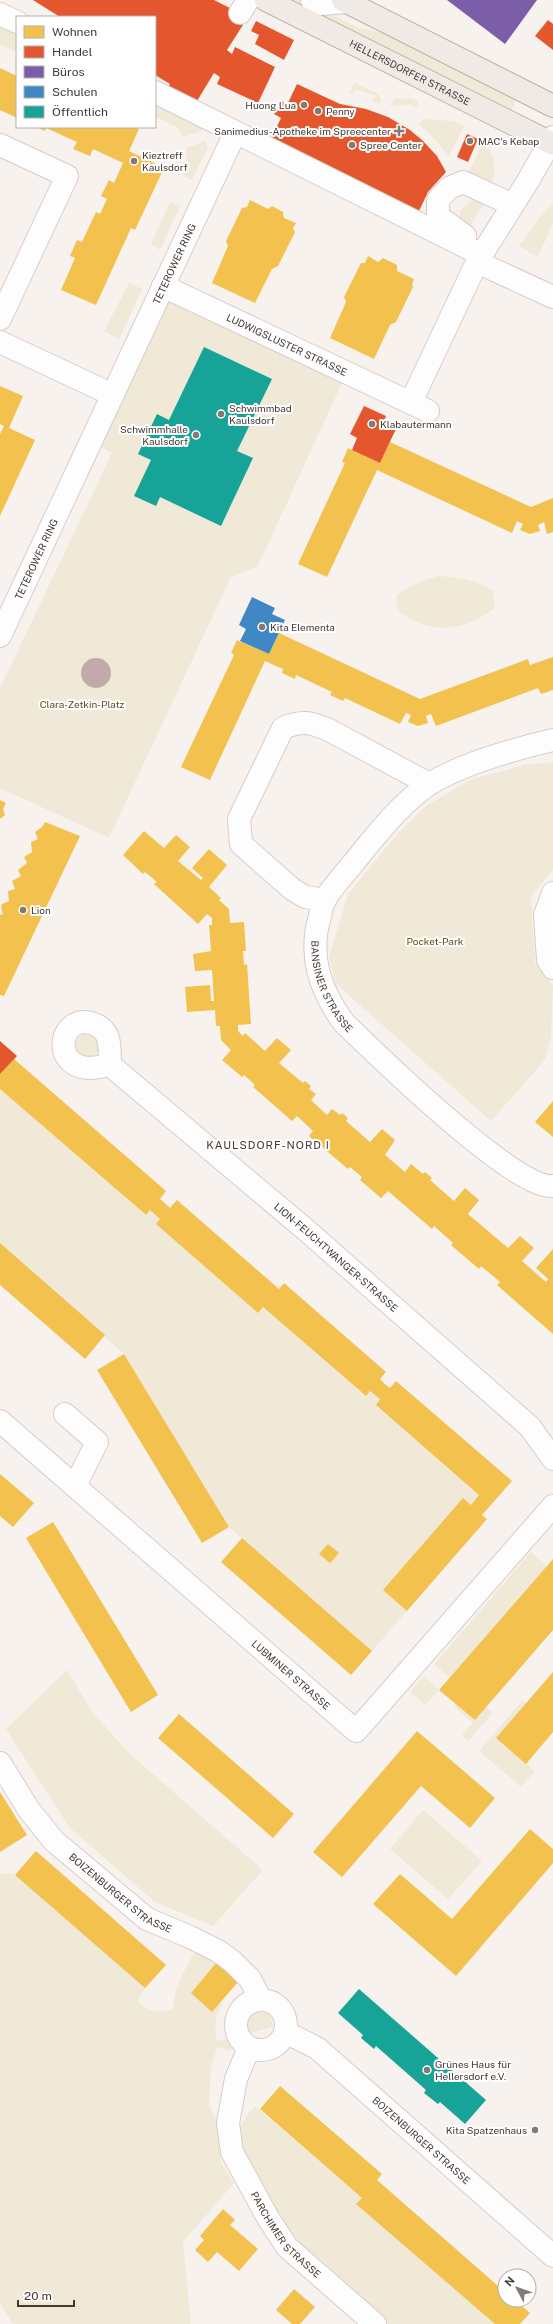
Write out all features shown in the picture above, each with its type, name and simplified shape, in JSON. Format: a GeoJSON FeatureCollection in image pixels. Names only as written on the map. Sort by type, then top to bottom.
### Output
{"type":"FeatureCollection","features":[{"type":"Feature","properties":{"kind":"main road","name":"HELLERSDORFER STRASSE"},"geometry":{"type":"LineString","coordinates":[[266,0],[552,141]]}},
{"type":"Feature","properties":{"kind":"main road"},"geometry":{"type":"LineString","coordinates":[[345,1],[553,106]]}},
{"type":"Feature","properties":{"kind":"street"},"geometry":{"type":"LineString","coordinates":[[312,0],[320,4],[345,1]]}},
{"type":"Feature","properties":{"kind":"street"},"geometry":{"type":"LineString","coordinates":[[0,14],[16,22]]}},
{"type":"Feature","properties":{"kind":"street"},"geometry":{"type":"LineString","coordinates":[[156,93],[235,133],[482,254],[553,297]]}},
{"type":"Feature","properties":{"kind":"street","name":"TETEROWER RING"},"geometry":{"type":"LineString","coordinates":[[0,636],[235,133]]}},
{"type":"Feature","properties":{"kind":"street","name":"LUDWIGSLUSTER STRASSE"},"geometry":{"type":"LineString","coordinates":[[163,286],[419,406],[482,254],[552,141]]}},
{"type":"Feature","properties":{"kind":"street"},"geometry":{"type":"LineString","coordinates":[[0,145],[67,176],[0,319]]}},
{"type":"Feature","properties":{"kind":"street"},"geometry":{"type":"LineString","coordinates":[[482,254],[464,236],[438,216],[438,200],[449,188],[463,182],[513,205]]}},
{"type":"Feature","properties":{"kind":"street"},"geometry":{"type":"LineString","coordinates":[[0,342],[113,395]]}},
{"type":"Feature","properties":{"kind":"street"},"geometry":{"type":"LineString","coordinates":[[324,900],[305,897],[292,889],[241,844],[238,834],[239,819],[284,728],[297,722],[318,725],[430,784]]}},
{"type":"Feature","properties":{"kind":"street","name":"BANSINER STRASSE"},"geometry":{"type":"LineString","coordinates":[[553,740],[516,749],[474,764],[430,784],[404,803],[383,826],[324,900],[314,938],[316,964],[324,990],[332,1008],[344,1023],[488,1153],[525,1178],[553,1186]]}},
{"type":"Feature","properties":{"kind":"street"},"geometry":{"type":"LineString","coordinates":[[552,900],[545,915],[548,960],[553,968]]}},
{"type":"Feature","properties":{"kind":"street","name":"LION-FEUCHTWANGER-STRASSE"},"geometry":{"type":"LineString","coordinates":[[110,1065],[306,1230],[530,1427],[553,1459]]}},
{"type":"Feature","properties":{"kind":"street"},"geometry":{"type":"LineString","coordinates":[[65,1414],[97,1442],[75,1486]]}},
{"type":"Feature","properties":{"kind":"street","name":"LUBMINER STRASSE"},"geometry":{"type":"LineString","coordinates":[[0,1421],[356,1732],[553,1506]]}},
{"type":"Feature","properties":{"kind":"street","name":"BOIZENBURGER STRASSE"},"geometry":{"type":"LineString","coordinates":[[0,1763],[29,1810],[54,1841],[147,1919],[190,1937],[218,1951],[232,1961],[250,1979],[261,2000]]}},
{"type":"Feature","properties":{"kind":"street"},"geometry":{"type":"LineString","coordinates":[[261,2000],[275,2004],[282,2012],[286,2021],[285,2032],[277,2045],[263,2051],[249,2048],[239,2039],[235,2026],[238,2013],[248,2003],[261,2000]]}},
{"type":"Feature","properties":{"kind":"street","name":"BOIZENBURGER STRASSE"},"geometry":{"type":"LineString","coordinates":[[285,2032],[317,2048],[553,2256]]}},
{"type":"Feature","properties":{"kind":"street","name":"PARCHIMER STRASSE"},"geometry":{"type":"LineString","coordinates":[[249,2048],[236,2079],[228,2123],[232,2152],[279,2236],[302,2261],[376,2324]]}},
{"type":"Feature","properties":{"kind":"green space"},"geometry":{"type":"Polygon","coordinates":[[[291,0],[303,0],[359,28],[388,34],[517,98],[511,111],[291,0]]]}},
{"type":"Feature","properties":{"kind":"green space"},"geometry":{"type":"Polygon","coordinates":[[[0,20],[16,28],[16,52],[0,45],[0,20]]]}},
{"type":"Feature","properties":{"kind":"green space"},"geometry":{"type":"Polygon","coordinates":[[[355,83],[379,94],[381,101],[380,104],[372,101],[376,96],[356,89],[353,94],[349,93],[355,83]]]}},
{"type":"Feature","properties":{"kind":"green space"},"geometry":{"type":"Polygon","coordinates":[[[412,98],[418,101],[418,106],[414,107],[411,104],[390,106],[394,99],[412,98]]]}},
{"type":"Feature","properties":{"kind":"green space"},"geometry":{"type":"Polygon","coordinates":[[[156,100],[204,126],[201,131],[183,137],[178,128],[156,117],[156,100]]]}},
{"type":"Feature","properties":{"kind":"green space"},"geometry":{"type":"Polygon","coordinates":[[[423,119],[453,121],[464,126],[449,156],[431,135],[419,125],[423,119]]]}},
{"type":"Feature","properties":{"kind":"green space"},"geometry":{"type":"Polygon","coordinates":[[[484,139],[494,161],[494,179],[492,184],[468,174],[484,139]]]}},
{"type":"Feature","properties":{"kind":"green space"},"geometry":{"type":"Polygon","coordinates":[[[205,141],[208,147],[192,180],[182,176],[186,162],[187,148],[205,141]]]}},
{"type":"Feature","properties":{"kind":"green space"},"geometry":{"type":"Polygon","coordinates":[[[474,200],[485,202],[467,231],[460,224],[460,211],[469,202],[474,200]]]}},
{"type":"Feature","properties":{"kind":"green space"},"geometry":{"type":"Polygon","coordinates":[[[170,202],[180,206],[160,250],[151,244],[170,202]]]}},
{"type":"Feature","properties":{"kind":"green space"},"geometry":{"type":"Polygon","coordinates":[[[553,203],[553,223],[538,257],[519,246],[543,213],[553,203]]]}},
{"type":"Feature","properties":{"kind":"green space"},"geometry":{"type":"Polygon","coordinates":[[[129,283],[142,289],[119,339],[104,331],[129,283]]]}},
{"type":"Feature","properties":{"kind":"green space","name":"Clara-Zetkin-Platz"},"geometry":{"type":"Polygon","coordinates":[[[168,298],[343,381],[258,566],[231,577],[109,838],[0,788],[0,688],[112,453],[99,446],[168,298]]]}},
{"type":"Feature","properties":{"kind":"green space"},"geometry":{"type":"Polygon","coordinates":[[[437,576],[466,579],[486,587],[493,591],[495,608],[470,622],[446,628],[422,624],[397,610],[397,595],[414,584],[437,576]]]}},
{"type":"Feature","properties":{"kind":"green space","name":"Pocket-Park"},"geometry":{"type":"Polygon","coordinates":[[[553,762],[553,870],[531,897],[535,962],[553,986],[551,1037],[545,1060],[491,1121],[336,984],[329,957],[348,894],[399,832],[427,805],[470,780],[523,765],[553,762]]]}},
{"type":"Feature","properties":{"kind":"green space"},"geometry":{"type":"Polygon","coordinates":[[[88,1033],[97,1036],[100,1045],[97,1054],[88,1057],[79,1054],[76,1045],[79,1036],[88,1033]]]}},
{"type":"Feature","properties":{"kind":"green space"},"geometry":{"type":"Polygon","coordinates":[[[0,1089],[145,1215],[150,1210],[160,1219],[156,1224],[258,1313],[263,1307],[365,1396],[370,1391],[380,1399],[376,1405],[479,1495],[471,1505],[463,1499],[383,1590],[407,1611],[372,1651],[229,1527],[124,1354],[0,1243],[0,1089]]]}},
{"type":"Feature","properties":{"kind":"green space"},"geometry":{"type":"Polygon","coordinates":[[[531,1552],[547,1566],[450,1678],[434,1664],[531,1552]]]}},
{"type":"Feature","properties":{"kind":"green space"},"geometry":{"type":"Polygon","coordinates":[[[67,1670],[93,1713],[129,1753],[263,1870],[213,1926],[155,1902],[69,1827],[6,1729],[67,1670]]]}},
{"type":"Feature","properties":{"kind":"green space"},"geometry":{"type":"Polygon","coordinates":[[[424,1676],[439,1690],[425,1705],[410,1692],[424,1676]]]}},
{"type":"Feature","properties":{"kind":"green space"},"geometry":{"type":"Polygon","coordinates":[[[523,1700],[526,1703],[496,1738],[535,1771],[521,1787],[479,1751],[523,1700]]]}},
{"type":"Feature","properties":{"kind":"green space"},"geometry":{"type":"Polygon","coordinates":[[[456,1704],[475,1720],[486,1707],[493,1713],[468,1741],[462,1735],[473,1723],[454,1706],[456,1704]]]}},
{"type":"Feature","properties":{"kind":"green space"},"geometry":{"type":"Polygon","coordinates":[[[423,1810],[482,1861],[448,1899],[390,1849],[423,1810]]]}},
{"type":"Feature","properties":{"kind":"green space"},"geometry":{"type":"Polygon","coordinates":[[[0,1873],[15,1875],[145,1988],[137,2002],[146,2008],[154,2011],[168,2011],[173,2009],[175,1993],[195,1951],[216,1963],[191,1992],[212,2011],[220,2003],[222,2005],[216,2023],[217,2041],[231,2038],[231,2051],[217,2047],[211,2068],[209,2104],[217,2123],[221,2163],[234,2183],[183,2242],[191,2324],[13,2324],[0,2303],[0,1873]]]}},
{"type":"Feature","properties":{"kind":"green space"},"geometry":{"type":"Polygon","coordinates":[[[257,2010],[269,2015],[274,2027],[241,2035],[240,2022],[251,2011],[257,2010]]]}},
{"type":"Feature","properties":{"kind":"green space"},"geometry":{"type":"Polygon","coordinates":[[[255,2106],[362,2198],[357,2204],[495,2324],[387,2324],[304,2253],[274,2211],[241,2149],[238,2132],[247,2115],[255,2106]]]}},
{"type":"Feature","properties":{"kind":"shaded area"},"geometry":{"type":"Polygon","coordinates":[[[96,658],[107,662],[111,673],[107,684],[96,688],[85,684],[81,673],[85,662],[96,658]]]}},
{"type":"Feature","properties":{"kind":"building: Wohnen"},"geometry":{"type":"Polygon","coordinates":[[[0,68],[16,76],[16,118],[0,110],[0,68]]]}},
{"type":"Feature","properties":{"kind":"building: Wohnen"},"geometry":{"type":"Polygon","coordinates":[[[38,128],[46,128],[45,131],[38,128]]]}},
{"type":"Feature","properties":{"kind":"building: Wohnen"},"geometry":{"type":"Polygon","coordinates":[[[46,128],[137,128],[139,129],[129,151],[164,168],[135,230],[131,228],[96,305],[61,290],[75,258],[70,256],[77,240],[82,242],[96,212],[100,214],[107,199],[101,196],[109,180],[114,183],[123,163],[93,149],[90,156],[73,149],[77,142],[46,128]]]}},
{"type":"Feature","properties":{"kind":"building: Wohnen"},"geometry":{"type":"Polygon","coordinates":[[[250,200],[268,209],[272,206],[283,212],[284,218],[296,223],[293,228],[295,232],[278,266],[272,269],[255,303],[212,283],[228,246],[226,241],[242,208],[247,207],[250,200]]]}},
{"type":"Feature","properties":{"kind":"building: Wohnen"},"geometry":{"type":"Polygon","coordinates":[[[368,256],[378,262],[383,258],[397,265],[397,271],[414,279],[412,284],[413,287],[396,322],[390,325],[374,359],[330,338],[346,302],[344,297],[361,263],[365,263],[368,256]]]}},
{"type":"Feature","properties":{"kind":"building: Wohnen"},"geometry":{"type":"Polygon","coordinates":[[[0,386],[23,396],[9,428],[35,440],[0,516],[0,434],[4,426],[0,424],[0,386]]]}},
{"type":"Feature","properties":{"kind":"building: Wohnen"},"geometry":{"type":"Polygon","coordinates":[[[390,442],[531,507],[553,498],[553,532],[547,534],[544,522],[538,525],[540,531],[530,534],[520,530],[523,524],[517,521],[512,533],[377,470],[327,577],[298,564],[345,463],[342,462],[348,448],[380,463],[390,442]]]}},
{"type":"Feature","properties":{"kind":"building: Wohnen"},"geometry":{"type":"Polygon","coordinates":[[[279,633],[420,699],[528,659],[530,665],[553,657],[553,690],[541,694],[538,688],[436,726],[431,714],[426,716],[428,723],[418,726],[408,722],[411,715],[406,713],[400,724],[345,698],[343,701],[330,695],[332,692],[296,675],[295,679],[282,673],[283,669],[265,661],[210,780],[181,767],[234,655],[231,653],[237,640],[269,654],[279,633]]]}},
{"type":"Feature","properties":{"kind":"building: Wohnen"},"geometry":{"type":"Polygon","coordinates":[[[0,800],[6,803],[3,809],[5,815],[0,819],[0,800]]]}},
{"type":"Feature","properties":{"kind":"building: Wohnen","name":"Lion"},"geometry":{"type":"Polygon","coordinates":[[[45,822],[80,836],[4,996],[0,995],[0,915],[3,914],[1,907],[2,904],[9,901],[8,891],[15,889],[12,881],[21,876],[18,870],[27,863],[24,857],[32,852],[31,842],[38,839],[35,832],[42,827],[45,822]]]}},
{"type":"Feature","properties":{"kind":"building: Wohnen"},"geometry":{"type":"Polygon","coordinates":[[[144,831],[164,848],[176,835],[190,847],[178,861],[201,880],[203,878],[192,868],[209,849],[227,865],[209,887],[221,898],[219,900],[229,909],[230,923],[244,922],[246,951],[243,951],[244,965],[247,964],[251,1024],[238,1025],[238,1031],[243,1036],[245,1033],[265,1051],[277,1038],[291,1050],[279,1063],[303,1083],[305,1081],[311,1086],[309,1089],[316,1094],[311,1100],[327,1115],[332,1109],[340,1115],[342,1113],[348,1118],[346,1121],[370,1142],[382,1129],[395,1140],[385,1155],[405,1172],[411,1164],[423,1174],[425,1172],[432,1178],[430,1180],[454,1201],[465,1188],[479,1200],[468,1214],[508,1248],[520,1236],[534,1248],[522,1261],[546,1282],[548,1279],[536,1268],[553,1249],[553,1334],[497,1285],[500,1282],[481,1266],[479,1269],[451,1245],[453,1243],[434,1226],[432,1229],[388,1191],[381,1198],[360,1180],[362,1177],[350,1167],[348,1169],[309,1136],[313,1131],[297,1116],[292,1121],[253,1087],[255,1085],[244,1075],[242,1077],[222,1060],[231,1050],[221,1040],[220,1026],[216,1026],[215,1010],[187,1012],[185,987],[210,985],[211,1001],[214,1001],[212,970],[195,971],[193,954],[211,951],[209,925],[212,925],[212,918],[207,914],[198,924],[154,884],[157,882],[145,872],[143,874],[123,855],[144,831]]]}},
{"type":"Feature","properties":{"kind":"building: Wohnen"},"geometry":{"type":"Polygon","coordinates":[[[14,1059],[166,1191],[160,1199],[170,1208],[177,1200],[279,1289],[284,1283],[386,1372],[380,1379],[386,1385],[390,1388],[396,1381],[512,1481],[482,1515],[487,1519],[407,1611],[383,1590],[463,1498],[471,1505],[479,1495],[376,1405],[380,1399],[370,1391],[366,1396],[263,1307],[258,1313],[156,1224],[160,1219],[150,1210],[146,1215],[0,1089],[0,1074],[14,1059]]]}},
{"type":"Feature","properties":{"kind":"building: Wohnen"},"geometry":{"type":"Polygon","coordinates":[[[553,1101],[553,1137],[535,1122],[553,1101]]]}},
{"type":"Feature","properties":{"kind":"building: Wohnen"},"geometry":{"type":"Polygon","coordinates":[[[0,1243],[105,1335],[85,1359],[0,1285],[0,1243]]]}},
{"type":"Feature","properties":{"kind":"building: Wohnen"},"geometry":{"type":"Polygon","coordinates":[[[124,1354],[229,1527],[202,1543],[97,1370],[124,1354]]]}},
{"type":"Feature","properties":{"kind":"building: Wohnen"},"geometry":{"type":"Polygon","coordinates":[[[0,1474],[34,1503],[13,1527],[0,1516],[0,1474]]]}},
{"type":"Feature","properties":{"kind":"building: Wohnen"},"geometry":{"type":"Polygon","coordinates":[[[53,1522],[158,1695],[131,1712],[26,1538],[53,1522]]]}},
{"type":"Feature","properties":{"kind":"building: Wohnen"},"geometry":{"type":"Polygon","coordinates":[[[242,1538],[372,1651],[351,1675],[221,1562],[242,1538]]]}},
{"type":"Feature","properties":{"kind":"building: Wohnen"},"geometry":{"type":"Polygon","coordinates":[[[328,1544],[339,1553],[330,1563],[319,1554],[328,1544]]]}},
{"type":"Feature","properties":{"kind":"building: Wohnen"},"geometry":{"type":"Polygon","coordinates":[[[553,1559],[553,1630],[475,1720],[439,1690],[553,1559]]]}},
{"type":"Feature","properties":{"kind":"building: Wohnen"},"geometry":{"type":"Polygon","coordinates":[[[553,1672],[553,1732],[526,1764],[496,1738],[553,1672]]]}},
{"type":"Feature","properties":{"kind":"building: Wohnen"},"geometry":{"type":"Polygon","coordinates":[[[179,1714],[294,1814],[273,1838],[158,1738],[179,1714]]]}},
{"type":"Feature","properties":{"kind":"building: Wohnen"},"geometry":{"type":"Polygon","coordinates":[[[417,1731],[495,1798],[470,1828],[421,1786],[342,1877],[313,1852],[417,1731]]]}},
{"type":"Feature","properties":{"kind":"building: Wohnen"},"geometry":{"type":"Polygon","coordinates":[[[0,1792],[27,1835],[0,1852],[0,1792]]]}},
{"type":"Feature","properties":{"kind":"building: Wohnen"},"geometry":{"type":"Polygon","coordinates":[[[530,1829],[553,1849],[553,1863],[456,1976],[373,1904],[400,1874],[452,1919],[530,1829]]]}},
{"type":"Feature","properties":{"kind":"building: Wohnen"},"geometry":{"type":"Polygon","coordinates":[[[36,1851],[166,1965],[145,1988],[15,1875],[36,1851]]]}},
{"type":"Feature","properties":{"kind":"building: Wohnen"},"geometry":{"type":"Polygon","coordinates":[[[216,1963],[238,1982],[212,2012],[191,1993],[216,1963]]]}},
{"type":"Feature","properties":{"kind":"building: Wohnen"},"geometry":{"type":"Polygon","coordinates":[[[280,2086],[382,2174],[377,2180],[497,2285],[497,2308],[524,2308],[530,2313],[520,2324],[495,2324],[356,2204],[362,2198],[260,2109],[280,2086]]]}},
{"type":"Feature","properties":{"kind":"building: Wohnen"},"geometry":{"type":"Polygon","coordinates":[[[223,2209],[235,2220],[230,2225],[258,2249],[239,2271],[217,2252],[208,2262],[195,2250],[204,2240],[200,2236],[223,2209]]]}},
{"type":"Feature","properties":{"kind":"building: Wohnen"},"geometry":{"type":"Polygon","coordinates":[[[294,2289],[315,2307],[300,2324],[292,2324],[276,2310],[294,2289]]]}},
{"type":"Feature","properties":{"kind":"building: Handel"},"geometry":{"type":"Polygon","coordinates":[[[33,0],[214,0],[248,17],[227,50],[232,54],[235,47],[275,67],[258,103],[217,84],[220,77],[214,73],[194,106],[166,91],[170,84],[156,76],[156,16],[58,16],[33,0]]]}},
{"type":"Feature","properties":{"kind":"building: Handel"},"geometry":{"type":"Polygon","coordinates":[[[548,20],[553,24],[553,50],[535,36],[548,20]]]}},
{"type":"Feature","properties":{"kind":"building: Handel"},"geometry":{"type":"Polygon","coordinates":[[[256,21],[294,40],[284,60],[255,44],[259,35],[251,31],[256,21]]]}},
{"type":"Feature","properties":{"kind":"building: Handel","name":"Spree Center"},"geometry":{"type":"Polygon","coordinates":[[[297,84],[340,104],[366,109],[388,117],[410,130],[423,141],[437,156],[446,172],[428,192],[419,211],[270,141],[281,118],[274,114],[282,101],[287,105],[297,84]]]}},
{"type":"Feature","properties":{"kind":"building: Handel"},"geometry":{"type":"Polygon","coordinates":[[[467,134],[478,139],[468,162],[457,157],[467,134]]]}},
{"type":"Feature","properties":{"kind":"building: Handel"},"geometry":{"type":"Polygon","coordinates":[[[364,406],[386,416],[383,423],[396,429],[380,463],[352,450],[357,438],[350,434],[364,406]]]}},
{"type":"Feature","properties":{"kind":"building: Handel"},"geometry":{"type":"Polygon","coordinates":[[[0,1041],[17,1056],[0,1074],[0,1041]]]}},
{"type":"Feature","properties":{"kind":"building: Büros"},"geometry":{"type":"Polygon","coordinates":[[[447,0],[537,0],[505,44],[447,0]]]}},
{"type":"Feature","properties":{"kind":"building: Schulen","name":"Kita Elementa"},"geometry":{"type":"Polygon","coordinates":[[[252,597],[275,608],[272,614],[285,620],[269,654],[240,641],[246,629],[239,625],[252,597]]]}},
{"type":"Feature","properties":{"kind":"building: Öffentlich","name":"Schwimmhalle Kaulsdorf"},"geometry":{"type":"Polygon","coordinates":[[[204,347],[272,379],[237,451],[253,458],[221,526],[160,497],[156,506],[134,496],[151,460],[138,454],[157,414],[169,420],[204,347]]]}},
{"type":"Feature","properties":{"kind":"building: Öffentlich","name":"Grünes Haus für Hellersdorf e.V."},"geometry":{"type":"Polygon","coordinates":[[[359,1989],[486,2100],[465,2124],[440,2102],[438,2104],[424,2093],[426,2090],[376,2046],[374,2049],[361,2038],[363,2035],[338,2013],[359,1989]]]}},
{"type":"Feature","properties":{"kind":"place","name":"Huong Lua"},"geometry":{"type":"Point","coordinates":[304,105]}},
{"type":"Feature","properties":{"kind":"place","name":"Penny"},"geometry":{"type":"Point","coordinates":[318,111]}},
{"type":"Feature","properties":{"kind":"place","name":"Sanimedius-Apotheke im Spreecenter"},"geometry":{"type":"Point","coordinates":[399,131]}},
{"type":"Feature","properties":{"kind":"place","name":"MAC's Kebap"},"geometry":{"type":"Point","coordinates":[470,141]}},
{"type":"Feature","properties":{"kind":"place","name":"Spree Center"},"geometry":{"type":"Point","coordinates":[352,145]}},
{"type":"Feature","properties":{"kind":"place","name":"Kieztreff Kaulsdorf"},"geometry":{"type":"Point","coordinates":[134,161]}},
{"type":"Feature","properties":{"kind":"place","name":"Schwimmbad Kaulsdorf"},"geometry":{"type":"Point","coordinates":[221,414]}},
{"type":"Feature","properties":{"kind":"place","name":"Klabautermann"},"geometry":{"type":"Point","coordinates":[372,424]}},
{"type":"Feature","properties":{"kind":"place","name":"Schwimmhalle Kaulsdorf"},"geometry":{"type":"Point","coordinates":[196,435]}},
{"type":"Feature","properties":{"kind":"place","name":"Kita Elementa"},"geometry":{"type":"Point","coordinates":[262,627]}},
{"type":"Feature","properties":{"kind":"place","name":"Lion"},"geometry":{"type":"Point","coordinates":[23,910]}},
{"type":"Feature","properties":{"kind":"place","name":"Grünes Haus für Hellersdorf e.V."},"geometry":{"type":"Point","coordinates":[427,2070]}},
{"type":"Feature","properties":{"kind":"place","name":"Kita Spatzenhaus"},"geometry":{"type":"Point","coordinates":[535,2130]}},
{"type":"Feature","properties":{"kind":"district","name":"KAULSDORF-NORD I"},"geometry":{"type":"Point","coordinates":[268,1145]}}]}
